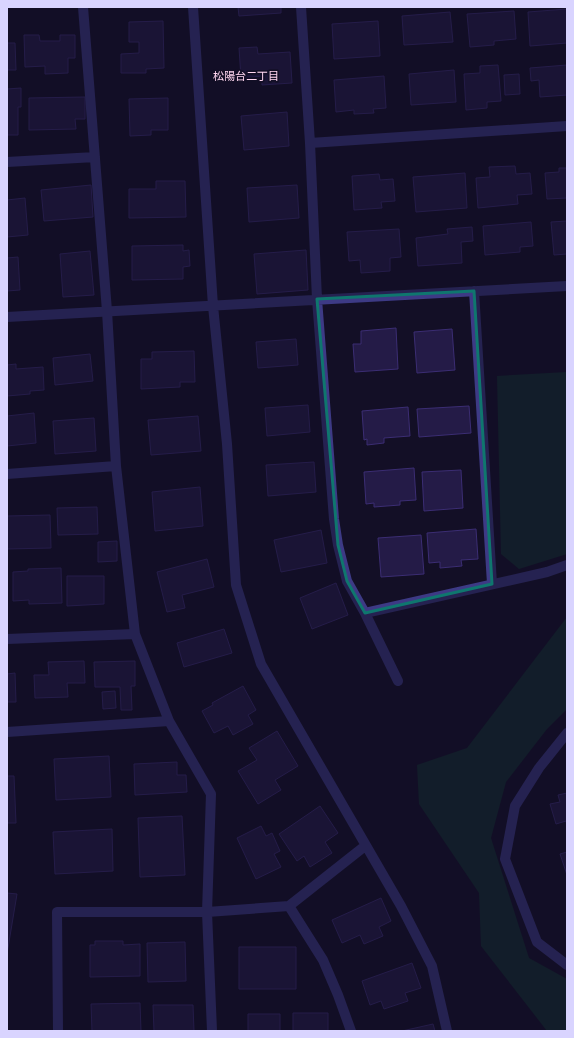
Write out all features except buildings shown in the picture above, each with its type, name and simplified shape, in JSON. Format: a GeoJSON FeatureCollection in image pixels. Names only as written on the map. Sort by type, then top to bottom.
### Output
{"type":"FeatureCollection","features":[{"type":"Feature","properties":{"kind":"street"},"geometry":{"type":"LineString","coordinates":[[83,7],[107,311],[116,466],[135,634],[170,722],[211,794],[207,912],[212,1031]]}},
{"type":"Feature","properties":{"kind":"street"},"geometry":{"type":"LineString","coordinates":[[193,7],[213,306],[227,444],[236,585],[261,664],[336,791],[401,906],[432,966],[447,1031]]}},
{"type":"Feature","properties":{"kind":"street"},"geometry":{"type":"LineString","coordinates":[[301,7],[310,143],[317,299],[334,519],[338,545],[347,581],[365,613],[398,681]]}},
{"type":"Feature","properties":{"kind":"street"},"geometry":{"type":"LineString","coordinates":[[310,143],[567,126]]}},
{"type":"Feature","properties":{"kind":"street"},"geometry":{"type":"LineString","coordinates":[[7,162],[95,157]]}},
{"type":"Feature","properties":{"kind":"street"},"geometry":{"type":"LineString","coordinates":[[7,317],[567,286]]}},
{"type":"Feature","properties":{"kind":"street"},"geometry":{"type":"LineString","coordinates":[[474,291],[492,584]]}},
{"type":"Feature","properties":{"kind":"street"},"geometry":{"type":"LineString","coordinates":[[7,474],[116,466]]}},
{"type":"Feature","properties":{"kind":"street"},"geometry":{"type":"LineString","coordinates":[[365,613],[547,572],[567,565]]}},
{"type":"Feature","properties":{"kind":"street"},"geometry":{"type":"LineString","coordinates":[[7,639],[135,634]]}},
{"type":"Feature","properties":{"kind":"street"},"geometry":{"type":"LineString","coordinates":[[7,732],[170,722]]}},
{"type":"Feature","properties":{"kind":"street"},"geometry":{"type":"LineString","coordinates":[[567,733],[539,768],[515,806],[505,859],[537,942],[567,965]]}},
{"type":"Feature","properties":{"kind":"street"},"geometry":{"type":"LineString","coordinates":[[58,1031],[57,912],[207,912],[289,906],[366,846]]}},
{"type":"Feature","properties":{"kind":"street"},"geometry":{"type":"LineString","coordinates":[[289,906],[323,960],[351,1031]]}},
{"type":"Feature","properties":{"kind":"highlighted area"},"geometry":{"type":"Polygon","coordinates":[[[474,291],[492,584],[365,613],[347,581],[338,545],[317,299],[474,291]]]}},
{"type":"Feature","properties":{"kind":"green space"},"geometry":{"type":"Polygon","coordinates":[[[567,372],[567,554],[519,569],[501,554],[497,376],[567,372]]]}},
{"type":"Feature","properties":{"kind":"green space"},"geometry":{"type":"Polygon","coordinates":[[[567,617],[567,709],[547,729],[506,782],[491,838],[529,958],[567,979],[567,1031],[547,1031],[481,946],[479,893],[419,804],[417,765],[467,748],[567,617]]]}},
{"type":"Feature","properties":{"kind":"district","name":"松陽台二丁目"},"geometry":{"type":"Point","coordinates":[246,76]}}]}
